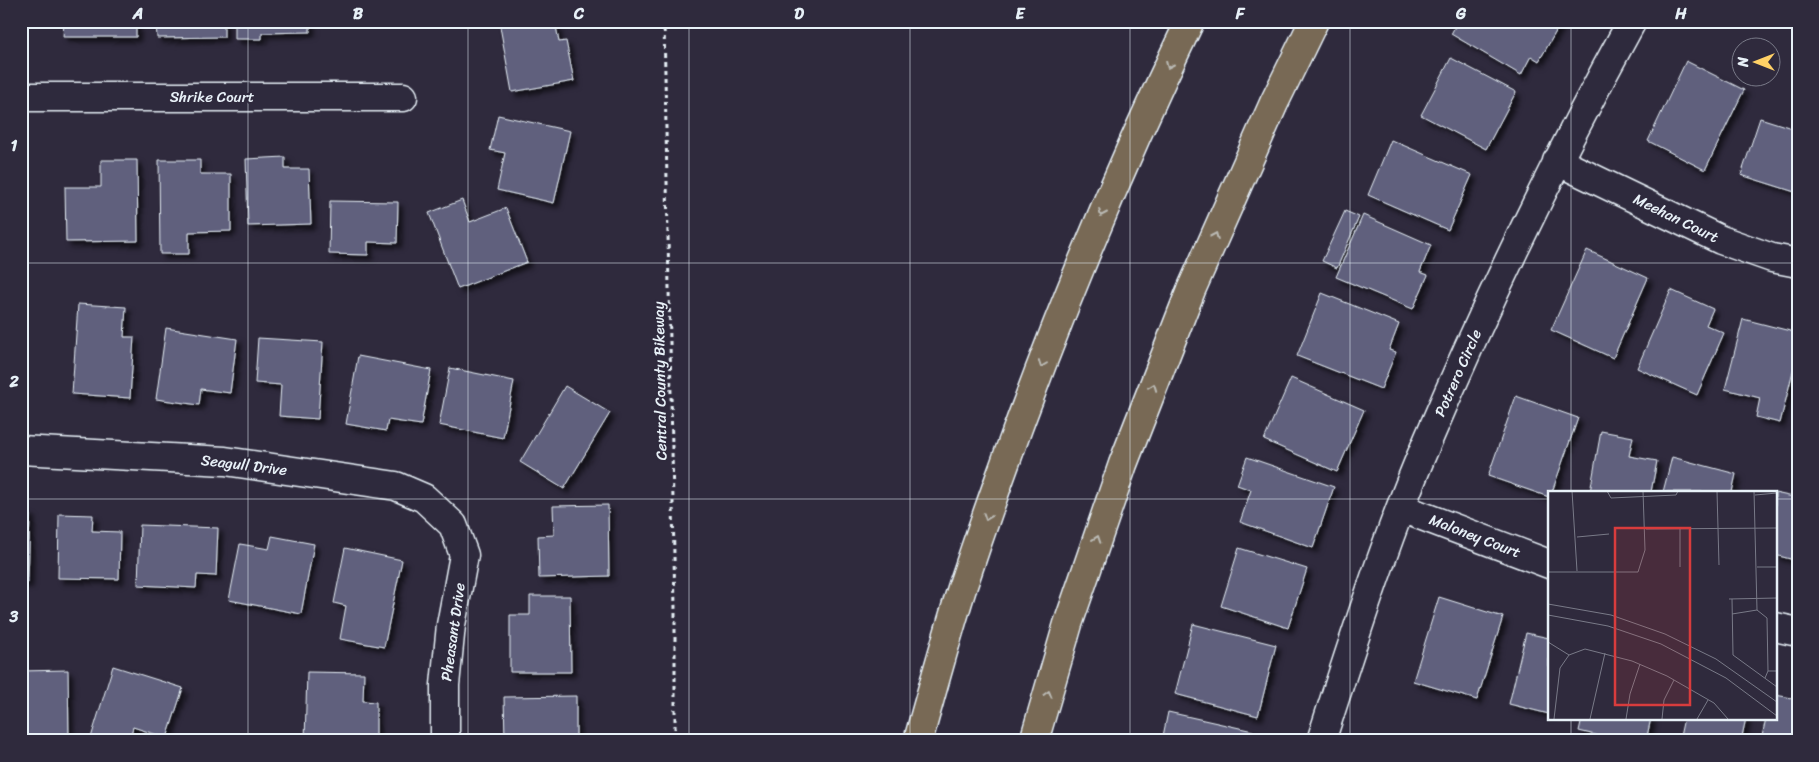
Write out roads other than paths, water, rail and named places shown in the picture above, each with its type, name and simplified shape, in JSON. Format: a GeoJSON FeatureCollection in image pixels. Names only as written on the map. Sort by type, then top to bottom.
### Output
{"type":"FeatureCollection","features":[{"type":"Feature","properties":{"kind":"highway"},"geometry":{"type":"LineString","coordinates":[[918,741],[962,590],[1014,439],[1087,249],[1190,21]]}},
{"type":"Feature","properties":{"kind":"highway"},"geometry":{"type":"LineString","coordinates":[[1034,741],[1068,624],[1117,483],[1187,299],[1274,103],[1314,21]]}},
{"type":"Feature","properties":{"kind":"street","name":"Potrero Circle"},"geometry":{"type":"LineString","coordinates":[[1321,741],[1370,588],[1427,441],[1523,229],[1589,99],[1632,21]]}},
{"type":"Feature","properties":{"kind":"street","name":"Shrike Court"},"geometry":{"type":"LineString","coordinates":[[21,97],[403,97]]}},
{"type":"Feature","properties":{"kind":"street","name":"Meehan Court"},"geometry":{"type":"LineString","coordinates":[[1558,162],[1721,240],[1772,258],[1798,263]]}},
{"type":"Feature","properties":{"kind":"street","name":"Seagull Drive"},"geometry":{"type":"LineString","coordinates":[[21,450],[226,461],[396,486],[424,498],[453,525]]}},
{"type":"Feature","properties":{"kind":"street","name":"Maloney Court"},"geometry":{"type":"LineString","coordinates":[[1401,508],[1548,564]]}},
{"type":"Feature","properties":{"kind":"street","name":"Pheasant Drive"},"geometry":{"type":"LineString","coordinates":[[445,741],[445,685],[451,625],[464,555],[453,525]]}},
{"type":"Feature","properties":{"kind":"street"},"geometry":{"type":"LineString","coordinates":[[1776,627],[1798,632]]}}]}
